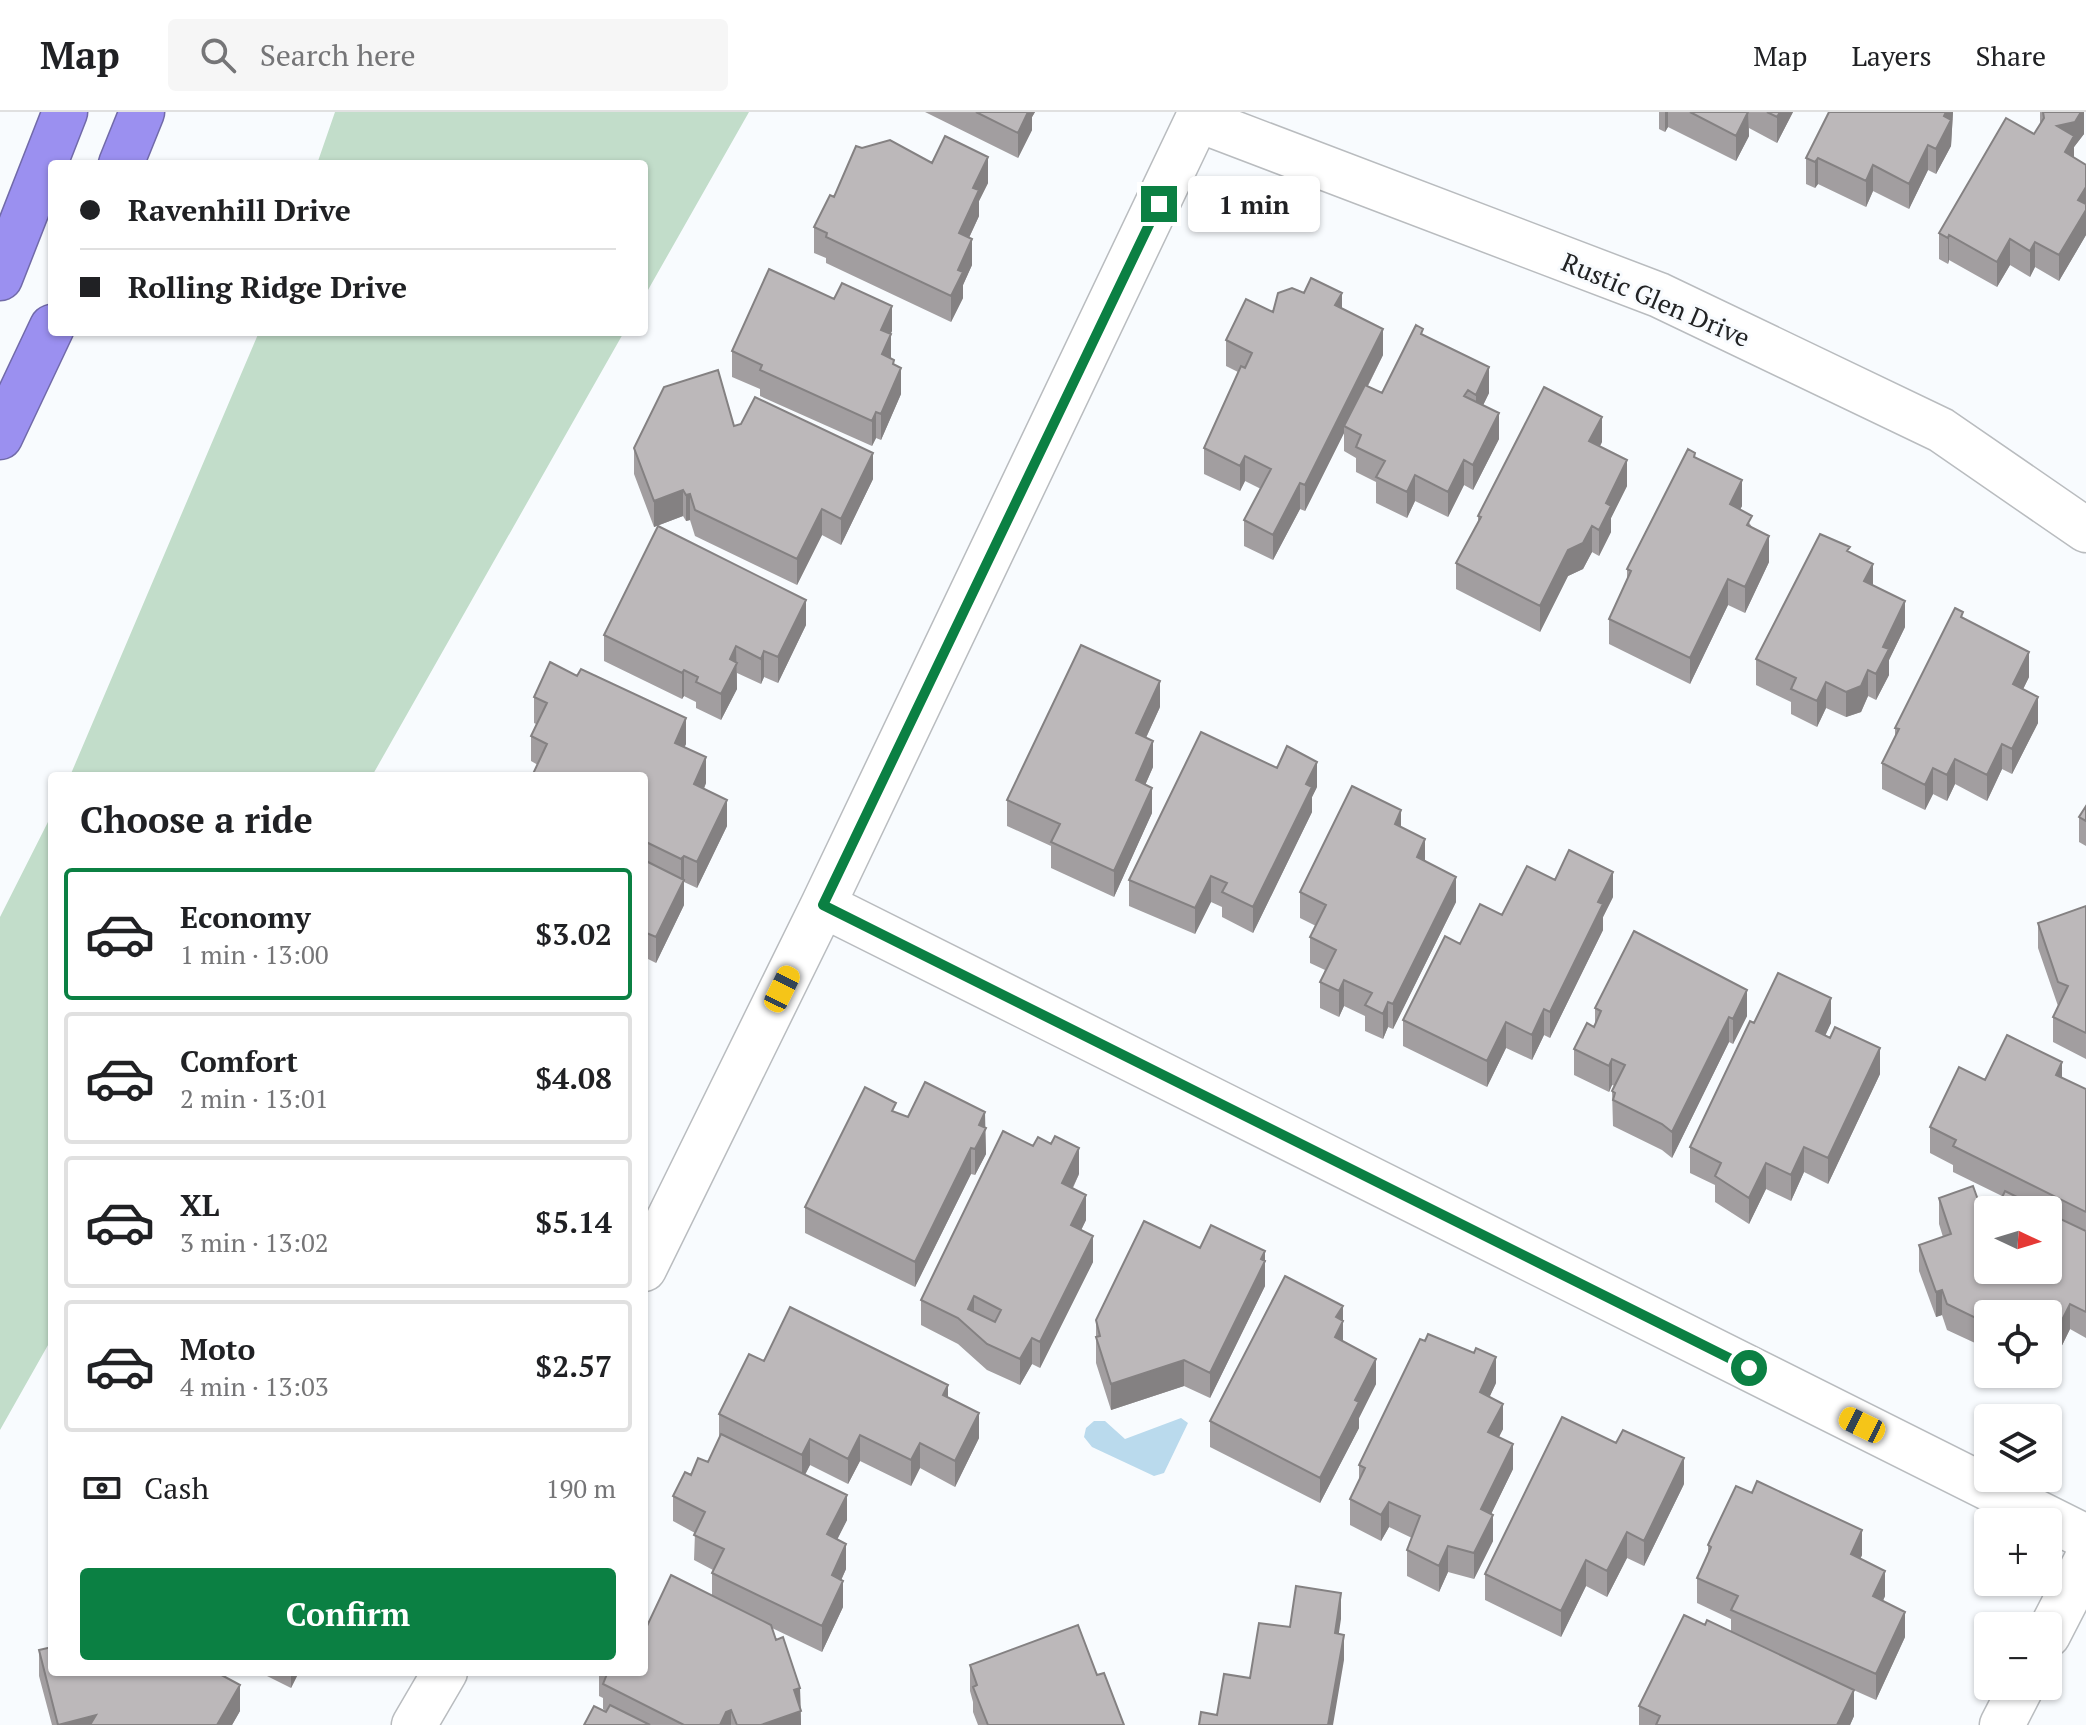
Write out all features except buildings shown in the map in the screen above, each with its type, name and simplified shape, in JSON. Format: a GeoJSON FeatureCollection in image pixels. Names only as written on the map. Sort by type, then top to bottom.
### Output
{"type":"FeatureCollection","features":[{"type":"Feature","properties":{"kind":"highway"},"geometry":{"type":"LineString","coordinates":[[0,278],[65,112]]}},
{"type":"Feature","properties":{"kind":"highway"},"geometry":{"type":"LineString","coordinates":[[123,160],[142,112]]}},
{"type":"Feature","properties":{"kind":"highway"},"geometry":{"type":"LineString","coordinates":[[0,437],[48,335]]}},
{"type":"Feature","properties":{"kind":"street","name":"Rustic Glen Drive"},"geometry":{"type":"LineString","coordinates":[[1200,116],[1659,295],[1941,430],[2086,530]]}},
{"type":"Feature","properties":{"kind":"street"},"geometry":{"type":"LineString","coordinates":[[648,1261],[823,905],[1200,116]]}},
{"type":"Feature","properties":{"kind":"street"},"geometry":{"type":"LineString","coordinates":[[823,905],[2086,1537]]}},
{"type":"Feature","properties":{"kind":"street"},"geometry":{"type":"LineString","coordinates":[[2060,1612],[2086,1561]]}},
{"type":"Feature","properties":{"kind":"street"},"geometry":{"type":"LineString","coordinates":[[414,1725],[443,1676]]}},
{"type":"Feature","properties":{"kind":"street"},"geometry":{"type":"LineString","coordinates":[[2002,1725],[2015,1700]]}},
{"type":"Feature","properties":{"kind":"green space"},"geometry":{"type":"Polygon","coordinates":[[[335,112],[749,112],[648,290],[648,160],[318,160],[335,112]]]}},
{"type":"Feature","properties":{"kind":"green space"},"geometry":{"type":"Polygon","coordinates":[[[257,336],[622,336],[374,772],[72,772],[257,336]]]}},
{"type":"Feature","properties":{"kind":"green space"},"geometry":{"type":"Polygon","coordinates":[[[48,822],[48,1345],[0,1430],[0,917],[48,822]]]}},
{"type":"Feature","properties":{"kind":"water"},"geometry":{"type":"Polygon","coordinates":[[[1181,1418],[1188,1423],[1164,1473],[1154,1476],[1092,1447],[1084,1437],[1086,1428],[1094,1421],[1105,1421],[1125,1439],[1181,1418]]]}},
{"type":"Feature","properties":{"kind":"route"},"geometry":{"type":"LineString","coordinates":[[1159,204],[823,905],[1749,1368]]}}]}
